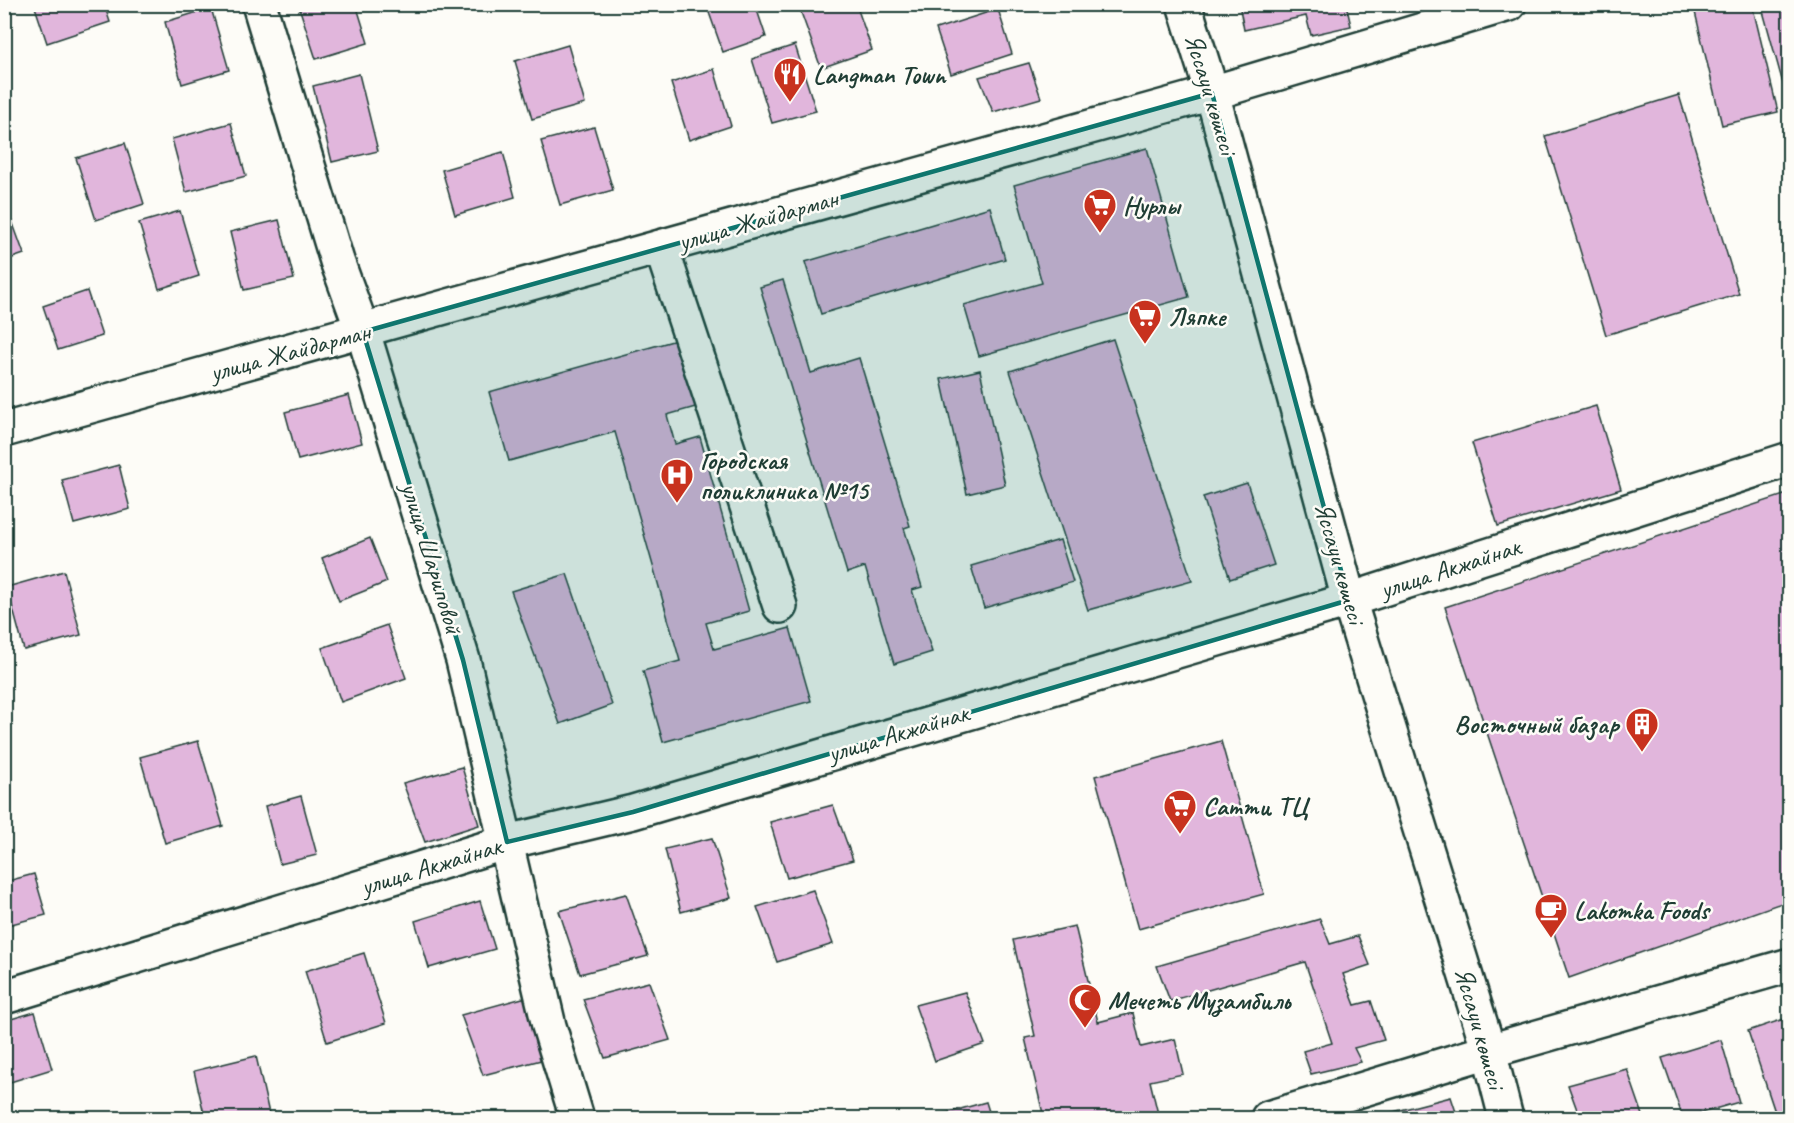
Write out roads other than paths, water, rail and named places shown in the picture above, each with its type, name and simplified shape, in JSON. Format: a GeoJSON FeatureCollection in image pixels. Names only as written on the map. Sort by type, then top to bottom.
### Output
{"type":"FeatureCollection","features":[{"type":"Feature","properties":{"kind":"street","name":"улица Шариповой"},"geometry":{"type":"LineString","coordinates":[[259,4],[337,261],[363,332],[463,660],[549,1026],[577,1119]]}},
{"type":"Feature","properties":{"kind":"street","name":"Яссауи көшесі"},"geometry":{"type":"LineString","coordinates":[[1184,4],[1212,93],[1349,600],[1489,1051],[1506,1119]]}},
{"type":"Feature","properties":{"kind":"street","name":"улица Жайдарман"},"geometry":{"type":"LineString","coordinates":[[4,430],[363,332],[1212,93],[1509,4]]}},
{"type":"Feature","properties":{"kind":"street"},"geometry":{"type":"LineString","coordinates":[[661,247],[780,606]]}},
{"type":"Feature","properties":{"kind":"street","name":"улица Акжайнак"},"geometry":{"type":"LineString","coordinates":[[4,997],[507,842],[633,812],[1349,600],[1790,459]]}},
{"type":"Feature","properties":{"kind":"street"},"geometry":{"type":"LineString","coordinates":[[1268,1119],[1489,1051],[1790,965]]}},
{"type":"Feature","properties":{"kind":"place","name":"Langman Town"},"geometry":{"type":"Point","coordinates":[790,103]}},
{"type":"Feature","properties":{"kind":"place","name":"Нурлы"},"geometry":{"type":"Point","coordinates":[1100,234]}},
{"type":"Feature","properties":{"kind":"place","name":"Ляпке"},"geometry":{"type":"Point","coordinates":[1145,345]}},
{"type":"Feature","properties":{"kind":"place","name":"Городская поликлиника №15"},"geometry":{"type":"Point","coordinates":[677,504]}},
{"type":"Feature","properties":{"kind":"place","name":"Восточный базар"},"geometry":{"type":"Point","coordinates":[1642,753]}},
{"type":"Feature","properties":{"kind":"place","name":"Сатти ТЦ"},"geometry":{"type":"Point","coordinates":[1180,835]}},
{"type":"Feature","properties":{"kind":"place","name":"Lakomka Foods"},"geometry":{"type":"Point","coordinates":[1551,939]}},
{"type":"Feature","properties":{"kind":"place","name":"Мечеть Музамбиль"},"geometry":{"type":"Point","coordinates":[1085,1029]}}]}
